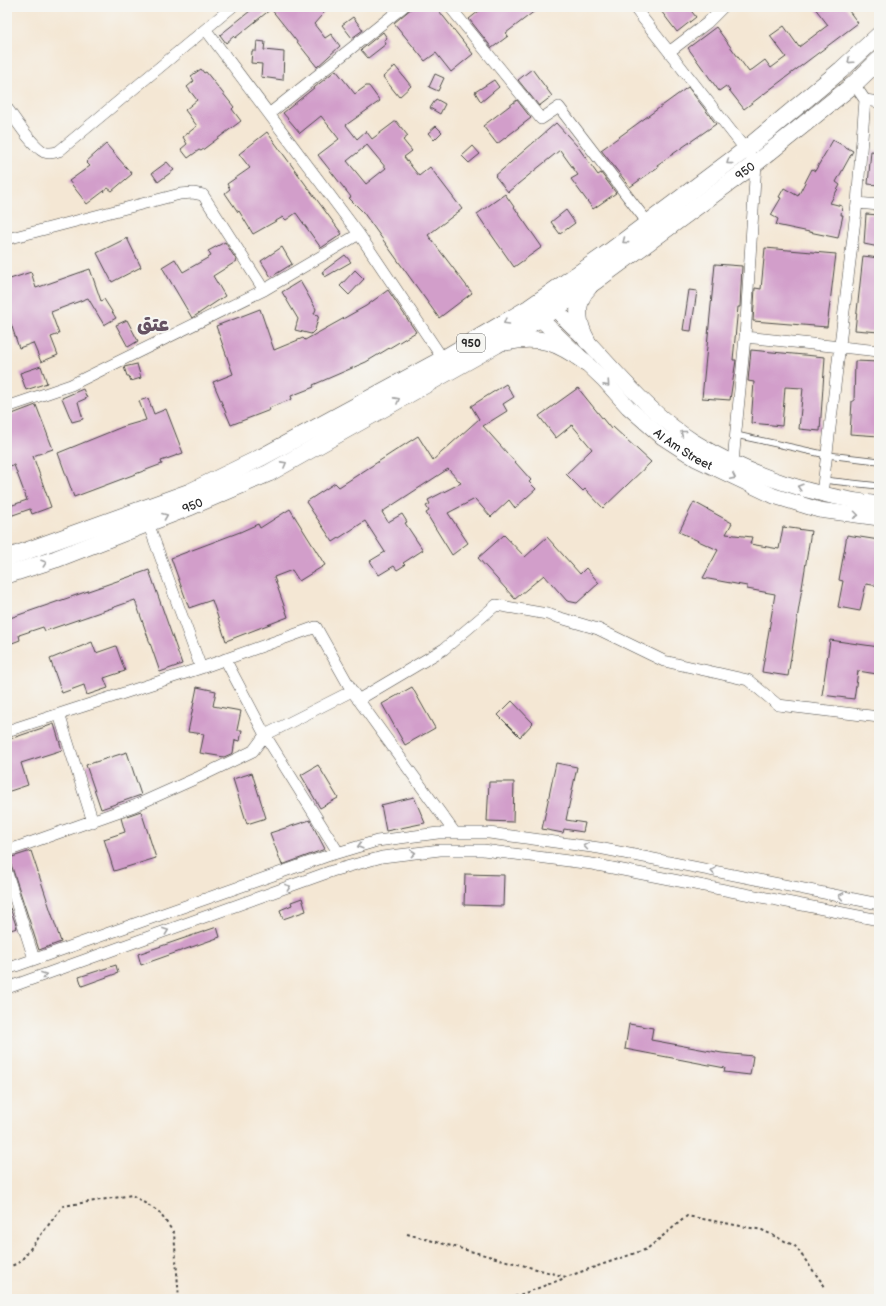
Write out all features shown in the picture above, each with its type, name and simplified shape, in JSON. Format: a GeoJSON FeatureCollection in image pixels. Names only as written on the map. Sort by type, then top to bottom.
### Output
{"type":"FeatureCollection","features":[{"type":"Feature","properties":{"kind":"main road","name":"950"},"geometry":{"type":"LineString","coordinates":[[550,303],[608,253],[745,150],[841,70],[879,35]]}},
{"type":"Feature","properties":{"kind":"main road","name":"950"},"geometry":{"type":"LineString","coordinates":[[7,558],[190,492],[262,457],[443,359],[597,280],[756,163],[854,84],[879,60]]}},
{"type":"Feature","properties":{"kind":"main road"},"geometry":{"type":"LineString","coordinates":[[587,341],[580,329],[578,316],[580,302],[587,289],[597,280]]}},
{"type":"Feature","properties":{"kind":"main road","name":"Al Am Street"},"geometry":{"type":"LineString","coordinates":[[550,303],[623,381],[653,410],[693,441],[733,462],[774,480],[822,487],[858,502],[879,504]]}},
{"type":"Feature","properties":{"kind":"main road","name":"950"},"geometry":{"type":"LineString","coordinates":[[7,575],[56,559],[148,523],[268,473],[496,344],[534,313]]}},
{"type":"Feature","properties":{"kind":"main road","name":"Al Am Street"},"geometry":{"type":"LineString","coordinates":[[534,313],[585,362],[628,407],[662,437],[696,459],[774,496],[819,510],[879,518]]}},
{"type":"Feature","properties":{"kind":"main road"},"geometry":{"type":"LineString","coordinates":[[496,344],[520,339],[544,340],[566,348],[585,362]]}},
{"type":"Feature","properties":{"kind":"street"},"geometry":{"type":"LineString","coordinates":[[7,108],[37,147],[52,154],[59,151],[232,7]]}},
{"type":"Feature","properties":{"kind":"street"},"geometry":{"type":"LineString","coordinates":[[270,114],[403,7]]}},
{"type":"Feature","properties":{"kind":"street"},"geometry":{"type":"LineString","coordinates":[[450,7],[541,119],[559,107],[648,223]]}},
{"type":"Feature","properties":{"kind":"street"},"geometry":{"type":"LineString","coordinates":[[634,7],[756,163],[745,337],[733,462]]}},
{"type":"Feature","properties":{"kind":"street"},"geometry":{"type":"LineString","coordinates":[[670,52],[707,23],[724,7]]}},
{"type":"Feature","properties":{"kind":"street"},"geometry":{"type":"LineString","coordinates":[[206,30],[359,234],[443,359]]}},
{"type":"Feature","properties":{"kind":"street"},"geometry":{"type":"LineString","coordinates":[[822,487],[857,203],[865,100],[854,84]]}},
{"type":"Feature","properties":{"kind":"street"},"geometry":{"type":"LineString","coordinates":[[865,100],[879,102]]}},
{"type":"Feature","properties":{"kind":"street"},"geometry":{"type":"LineString","coordinates":[[7,239],[180,194],[193,193],[203,195],[264,290]]}},
{"type":"Feature","properties":{"kind":"street"},"geometry":{"type":"LineString","coordinates":[[857,203],[879,205]]}},
{"type":"Feature","properties":{"kind":"street"},"geometry":{"type":"LineString","coordinates":[[7,407],[71,385],[264,290],[359,234]]}},
{"type":"Feature","properties":{"kind":"street"},"geometry":{"type":"LineString","coordinates":[[745,337],[879,351]]}},
{"type":"Feature","properties":{"kind":"street"},"geometry":{"type":"LineString","coordinates":[[148,523],[201,668]]}},
{"type":"Feature","properties":{"kind":"street"},"geometry":{"type":"LineString","coordinates":[[7,851],[93,822],[134,806],[253,751],[264,735],[355,696],[444,649],[496,605],[547,614],[576,622],[598,629],[664,661],[748,680],[778,705],[879,717]]}},
{"type":"Feature","properties":{"kind":"street"},"geometry":{"type":"LineString","coordinates":[[7,731],[201,668],[316,627],[355,696],[455,833]]}},
{"type":"Feature","properties":{"kind":"street"},"geometry":{"type":"LineString","coordinates":[[225,659],[264,735],[338,852]]}},
{"type":"Feature","properties":{"kind":"street"},"geometry":{"type":"LineString","coordinates":[[59,714],[93,822]]}},
{"type":"Feature","properties":{"kind":"street"},"geometry":{"type":"LineString","coordinates":[[7,969],[338,852],[377,841],[438,833],[489,833],[599,848],[879,904]]}},
{"type":"Feature","properties":{"kind":"street"},"geometry":{"type":"LineString","coordinates":[[7,988],[332,871],[382,857],[440,850],[483,850],[592,864],[879,920]]}},
{"type":"Feature","properties":{"kind":"street"},"geometry":{"type":"LineString","coordinates":[[7,873],[34,959]]}},
{"type":"Feature","properties":{"kind":"lane"},"geometry":{"type":"LineString","coordinates":[[736,435],[826,455],[879,461]]}},
{"type":"Feature","properties":{"kind":"lane"},"geometry":{"type":"LineString","coordinates":[[822,487],[879,486]]}},
{"type":"Feature","properties":{"kind":"path"},"geometry":{"type":"LineString","coordinates":[[7,1268],[20,1262],[63,1206],[132,1195],[159,1212],[174,1233],[179,1299]]}},
{"type":"Feature","properties":{"kind":"path"},"geometry":{"type":"LineString","coordinates":[[509,1299],[566,1277],[647,1249],[687,1216],[762,1230],[795,1246],[826,1288]]}},
{"type":"Feature","properties":{"kind":"path"},"geometry":{"type":"LineString","coordinates":[[407,1234],[566,1277]]}},
{"type":"Feature","properties":{"kind":"building"},"geometry":{"type":"Polygon","coordinates":[[[255,7],[329,7],[314,24],[325,38],[331,34],[340,46],[317,67],[271,9],[235,38],[234,36],[226,43],[220,35],[255,7]]]}},
{"type":"Feature","properties":{"kind":"building"},"geometry":{"type":"Polygon","coordinates":[[[413,7],[436,7],[473,54],[451,72],[436,53],[425,61],[394,23],[413,7]]]}},
{"type":"Feature","properties":{"kind":"building"},"geometry":{"type":"Polygon","coordinates":[[[484,7],[540,7],[506,33],[508,36],[492,48],[469,19],[484,7]]]}},
{"type":"Feature","properties":{"kind":"building"},"geometry":{"type":"Polygon","coordinates":[[[658,7],[688,7],[696,17],[677,32],[658,7]]]}},
{"type":"Feature","properties":{"kind":"building"},"geometry":{"type":"Polygon","coordinates":[[[814,7],[846,7],[858,23],[744,109],[726,86],[719,91],[688,48],[716,27],[749,72],[765,60],[771,68],[786,57],[770,36],[784,26],[799,47],[828,25],[814,7]]]}},
{"type":"Feature","properties":{"kind":"building"},"geometry":{"type":"Polygon","coordinates":[[[353,17],[363,30],[352,38],[342,25],[353,17]]]}},
{"type":"Feature","properties":{"kind":"building"},"geometry":{"type":"Polygon","coordinates":[[[383,32],[387,38],[384,40],[386,44],[368,58],[361,50],[383,32]]]}},
{"type":"Feature","properties":{"kind":"building"},"geometry":{"type":"Polygon","coordinates":[[[257,41],[265,42],[264,50],[284,52],[283,80],[261,77],[262,64],[251,63],[252,51],[256,51],[257,41]]]}},
{"type":"Feature","properties":{"kind":"building"},"geometry":{"type":"Polygon","coordinates":[[[395,66],[411,86],[399,97],[383,77],[395,66]]]}},
{"type":"Feature","properties":{"kind":"building"},"geometry":{"type":"Polygon","coordinates":[[[201,69],[204,73],[206,72],[234,107],[232,109],[241,121],[201,151],[199,150],[188,158],[181,149],[187,144],[183,137],[197,126],[185,110],[197,100],[187,87],[194,81],[191,76],[201,69]]]}},
{"type":"Feature","properties":{"kind":"building"},"geometry":{"type":"Polygon","coordinates":[[[532,69],[552,96],[539,106],[518,80],[532,69]]]}},
{"type":"Feature","properties":{"kind":"building"},"geometry":{"type":"Polygon","coordinates":[[[336,70],[355,94],[366,86],[369,86],[380,101],[346,125],[357,139],[366,131],[372,139],[396,121],[408,136],[403,140],[412,151],[404,157],[419,176],[430,167],[462,209],[428,235],[472,293],[439,318],[363,212],[349,198],[351,197],[318,155],[339,139],[321,116],[300,133],[283,113],[336,70]],[[367,145],[347,161],[366,184],[386,168],[367,145]]]}},
{"type":"Feature","properties":{"kind":"building"},"geometry":{"type":"Polygon","coordinates":[[[435,74],[444,78],[438,91],[429,87],[435,74]]]}},
{"type":"Feature","properties":{"kind":"building"},"geometry":{"type":"Polygon","coordinates":[[[494,80],[499,87],[481,102],[475,92],[494,80]]]}},
{"type":"Feature","properties":{"kind":"building"},"geometry":{"type":"Polygon","coordinates":[[[688,87],[716,124],[657,165],[658,167],[630,187],[601,150],[688,87]]]}},
{"type":"Feature","properties":{"kind":"building"},"geometry":{"type":"Polygon","coordinates":[[[436,99],[445,104],[440,114],[430,108],[436,99]]]}},
{"type":"Feature","properties":{"kind":"building"},"geometry":{"type":"Polygon","coordinates":[[[517,100],[531,118],[497,144],[483,126],[517,100]]]}},
{"type":"Feature","properties":{"kind":"building"},"geometry":{"type":"Polygon","coordinates":[[[556,123],[578,147],[598,175],[601,173],[616,193],[593,209],[571,179],[578,175],[560,150],[508,192],[495,176],[556,123]]]}},
{"type":"Feature","properties":{"kind":"building"},"geometry":{"type":"Polygon","coordinates":[[[436,126],[442,132],[434,140],[428,133],[436,126]]]}},
{"type":"Feature","properties":{"kind":"building"},"geometry":{"type":"Polygon","coordinates":[[[267,132],[342,234],[321,248],[296,213],[286,220],[283,217],[253,234],[239,211],[238,212],[225,193],[230,189],[227,184],[250,168],[239,154],[267,132]]]}},
{"type":"Feature","properties":{"kind":"building"},"geometry":{"type":"Polygon","coordinates":[[[833,140],[853,151],[836,182],[840,185],[830,203],[842,206],[841,215],[843,215],[838,238],[776,225],[778,219],[771,215],[781,198],[779,197],[784,188],[798,196],[812,169],[815,171],[833,140]]]}},
{"type":"Feature","properties":{"kind":"building"},"geometry":{"type":"Polygon","coordinates":[[[106,144],[132,174],[112,191],[108,188],[87,204],[69,181],[90,166],[86,162],[106,144]]]}},
{"type":"Feature","properties":{"kind":"building"},"geometry":{"type":"Polygon","coordinates":[[[473,146],[480,154],[469,163],[462,156],[473,146]]]}},
{"type":"Feature","properties":{"kind":"building"},"geometry":{"type":"Polygon","coordinates":[[[871,151],[879,152],[879,185],[868,184],[871,151]]]}},
{"type":"Feature","properties":{"kind":"building"},"geometry":{"type":"Polygon","coordinates":[[[167,162],[174,170],[158,182],[152,173],[167,162]]]}},
{"type":"Feature","properties":{"kind":"building"},"geometry":{"type":"Polygon","coordinates":[[[505,194],[542,247],[514,267],[477,214],[505,194]]]}},
{"type":"Feature","properties":{"kind":"building"},"geometry":{"type":"Polygon","coordinates":[[[566,210],[575,223],[560,234],[551,222],[566,210]]]}},
{"type":"Feature","properties":{"kind":"building"},"geometry":{"type":"Polygon","coordinates":[[[866,214],[879,215],[879,247],[864,244],[866,214]]]}},
{"type":"Feature","properties":{"kind":"building"},"geometry":{"type":"Polygon","coordinates":[[[127,238],[141,267],[112,282],[97,253],[127,238]]]}},
{"type":"Feature","properties":{"kind":"building"},"geometry":{"type":"Polygon","coordinates":[[[225,242],[237,261],[213,276],[225,296],[192,318],[162,267],[175,259],[183,272],[211,256],[208,251],[225,242]]]}},
{"type":"Feature","properties":{"kind":"building"},"geometry":{"type":"Polygon","coordinates":[[[282,247],[292,264],[271,277],[261,261],[282,247]]]}},
{"type":"Feature","properties":{"kind":"building"},"geometry":{"type":"Polygon","coordinates":[[[765,248],[836,254],[827,327],[753,321],[755,288],[761,289],[765,248]]]}},
{"type":"Feature","properties":{"kind":"building"},"geometry":{"type":"Polygon","coordinates":[[[345,255],[351,262],[325,277],[322,272],[345,255]]]}},
{"type":"Feature","properties":{"kind":"building"},"geometry":{"type":"Polygon","coordinates":[[[863,256],[879,258],[879,332],[855,330],[863,256]]]}},
{"type":"Feature","properties":{"kind":"building"},"geometry":{"type":"Polygon","coordinates":[[[715,264],[742,266],[740,307],[738,307],[733,360],[736,360],[730,400],[702,398],[715,264]]]}},
{"type":"Feature","properties":{"kind":"building"},"geometry":{"type":"Polygon","coordinates":[[[90,269],[101,301],[104,299],[116,318],[104,325],[88,298],[51,312],[59,334],[51,337],[58,355],[41,362],[33,343],[19,348],[11,324],[7,325],[7,280],[31,272],[36,288],[90,269]]]}},
{"type":"Feature","properties":{"kind":"building"},"geometry":{"type":"Polygon","coordinates":[[[355,270],[364,279],[349,295],[340,286],[355,270]]]}},
{"type":"Feature","properties":{"kind":"building"},"geometry":{"type":"Polygon","coordinates":[[[300,281],[316,309],[314,314],[319,315],[315,330],[311,334],[295,330],[298,319],[282,292],[300,281]]]}},
{"type":"Feature","properties":{"kind":"building"},"geometry":{"type":"Polygon","coordinates":[[[388,290],[416,332],[366,362],[313,385],[314,387],[291,396],[292,399],[269,408],[270,410],[231,425],[213,382],[233,374],[216,326],[260,309],[274,350],[303,338],[305,340],[366,306],[388,290]]]}},
{"type":"Feature","properties":{"kind":"building"},"geometry":{"type":"Polygon","coordinates":[[[689,290],[697,291],[691,331],[683,330],[689,290]]]}},
{"type":"Feature","properties":{"kind":"building"},"geometry":{"type":"Polygon","coordinates":[[[127,320],[138,341],[128,347],[116,325],[127,320]]]}},
{"type":"Feature","properties":{"kind":"building"},"geometry":{"type":"Polygon","coordinates":[[[751,350],[825,357],[820,431],[799,429],[803,388],[785,387],[782,426],[751,423],[754,382],[748,381],[751,350]]]}},
{"type":"Feature","properties":{"kind":"building"},"geometry":{"type":"Polygon","coordinates":[[[855,361],[879,362],[879,436],[850,434],[852,401],[854,401],[855,361]]]}},
{"type":"Feature","properties":{"kind":"building"},"geometry":{"type":"Polygon","coordinates":[[[137,364],[141,378],[131,381],[129,376],[127,376],[124,367],[137,364]]]}},
{"type":"Feature","properties":{"kind":"building"},"geometry":{"type":"Polygon","coordinates":[[[41,366],[47,383],[26,390],[20,373],[41,366]]]}},
{"type":"Feature","properties":{"kind":"building"},"geometry":{"type":"Polygon","coordinates":[[[506,384],[514,397],[503,404],[507,411],[483,426],[531,480],[529,482],[536,489],[515,508],[509,500],[491,517],[475,499],[448,513],[468,543],[452,555],[426,513],[429,511],[426,506],[430,504],[428,500],[461,483],[448,469],[382,512],[388,522],[402,514],[407,522],[405,523],[423,550],[403,563],[405,565],[397,570],[394,566],[379,575],[370,561],[385,552],[365,521],[333,542],[306,502],[335,483],[339,487],[418,436],[433,460],[479,419],[471,406],[506,384]]]}},
{"type":"Feature","properties":{"kind":"building"},"geometry":{"type":"Polygon","coordinates":[[[578,388],[611,429],[613,427],[651,462],[603,508],[585,489],[583,491],[566,474],[592,449],[572,425],[556,438],[539,416],[578,388]]]}},
{"type":"Feature","properties":{"kind":"building"},"geometry":{"type":"Polygon","coordinates":[[[83,389],[87,398],[78,402],[83,419],[72,422],[62,398],[83,389]]]}},
{"type":"Feature","properties":{"kind":"building"},"geometry":{"type":"Polygon","coordinates":[[[148,398],[154,414],[166,409],[183,453],[161,461],[162,464],[74,497],[58,453],[122,427],[146,420],[139,401],[148,398]]]}},
{"type":"Feature","properties":{"kind":"building"},"geometry":{"type":"Polygon","coordinates":[[[36,405],[53,449],[33,456],[51,507],[32,514],[30,509],[10,516],[7,507],[27,500],[14,465],[7,466],[7,416],[36,405]]]}},
{"type":"Feature","properties":{"kind":"building"},"geometry":{"type":"Polygon","coordinates":[[[694,502],[732,523],[726,534],[752,537],[750,544],[779,549],[783,527],[811,531],[788,676],[762,672],[775,594],[747,589],[747,586],[703,578],[718,550],[679,532],[694,502]]]}},
{"type":"Feature","properties":{"kind":"building"},"geometry":{"type":"Polygon","coordinates":[[[290,509],[325,565],[299,581],[292,570],[274,577],[288,617],[226,641],[212,600],[189,608],[171,558],[258,524],[260,528],[290,509]]]}},
{"type":"Feature","properties":{"kind":"building"},"geometry":{"type":"Polygon","coordinates":[[[504,535],[525,557],[547,537],[580,574],[586,568],[599,583],[577,603],[567,601],[544,575],[515,599],[478,558],[504,535]]]}},
{"type":"Feature","properties":{"kind":"building"},"geometry":{"type":"Polygon","coordinates":[[[847,535],[879,540],[879,586],[866,584],[860,611],[838,607],[843,581],[839,580],[847,535]]]}},
{"type":"Feature","properties":{"kind":"building"},"geometry":{"type":"Polygon","coordinates":[[[149,570],[182,664],[160,672],[135,600],[45,631],[43,627],[19,635],[20,640],[7,645],[7,619],[149,570]]]}},
{"type":"Feature","properties":{"kind":"building"},"geometry":{"type":"Polygon","coordinates":[[[830,640],[879,647],[877,674],[858,671],[854,699],[822,695],[830,640]]]}},
{"type":"Feature","properties":{"kind":"building"},"geometry":{"type":"Polygon","coordinates":[[[92,642],[96,653],[116,646],[125,671],[104,678],[108,688],[87,695],[84,685],[62,693],[50,659],[92,642]]]}},
{"type":"Feature","properties":{"kind":"building"},"geometry":{"type":"Polygon","coordinates":[[[197,687],[216,691],[213,706],[241,711],[237,730],[242,730],[240,741],[235,740],[233,753],[224,757],[200,753],[204,734],[188,732],[197,687]]]}},
{"type":"Feature","properties":{"kind":"building"},"geometry":{"type":"Polygon","coordinates":[[[412,687],[435,728],[405,745],[382,704],[412,687]]]}},
{"type":"Feature","properties":{"kind":"building"},"geometry":{"type":"Polygon","coordinates":[[[512,701],[533,723],[520,737],[498,715],[512,701]]]}},
{"type":"Feature","properties":{"kind":"building"},"geometry":{"type":"Polygon","coordinates":[[[54,724],[62,750],[21,763],[28,785],[7,792],[7,740],[54,724]]]}},
{"type":"Feature","properties":{"kind":"building"},"geometry":{"type":"Polygon","coordinates":[[[127,752],[141,795],[101,809],[86,765],[127,752]]]}},
{"type":"Feature","properties":{"kind":"building"},"geometry":{"type":"Polygon","coordinates":[[[556,763],[577,767],[566,820],[585,823],[583,832],[564,829],[563,833],[542,829],[556,763]]]}},
{"type":"Feature","properties":{"kind":"building"},"geometry":{"type":"Polygon","coordinates":[[[318,765],[338,798],[320,808],[301,775],[318,765]]]}},
{"type":"Feature","properties":{"kind":"building"},"geometry":{"type":"Polygon","coordinates":[[[252,773],[266,818],[247,824],[233,779],[252,773]]]}},
{"type":"Feature","properties":{"kind":"building"},"geometry":{"type":"Polygon","coordinates":[[[489,782],[514,782],[513,822],[487,821],[489,782]]]}},
{"type":"Feature","properties":{"kind":"building"},"geometry":{"type":"Polygon","coordinates":[[[414,797],[425,823],[386,831],[381,805],[414,797]]]}},
{"type":"Feature","properties":{"kind":"building"},"geometry":{"type":"Polygon","coordinates":[[[141,811],[156,858],[114,871],[104,839],[125,832],[121,818],[141,811]]]}},
{"type":"Feature","properties":{"kind":"building"},"geometry":{"type":"Polygon","coordinates":[[[310,820],[325,849],[282,865],[270,833],[310,820]]]}},
{"type":"Feature","properties":{"kind":"building"},"geometry":{"type":"Polygon","coordinates":[[[31,851],[61,942],[39,950],[9,858],[31,851]]]}},
{"type":"Feature","properties":{"kind":"building"},"geometry":{"type":"Polygon","coordinates":[[[465,874],[504,875],[503,906],[464,905],[465,874]]]}},
{"type":"Feature","properties":{"kind":"building"},"geometry":{"type":"Polygon","coordinates":[[[302,898],[306,911],[283,919],[280,910],[292,905],[291,902],[302,898]]]}},
{"type":"Feature","properties":{"kind":"building"},"geometry":{"type":"Polygon","coordinates":[[[10,908],[17,928],[7,931],[7,909],[10,908]]]}},
{"type":"Feature","properties":{"kind":"building"},"geometry":{"type":"Polygon","coordinates":[[[217,927],[220,937],[141,965],[138,954],[217,927]]]}},
{"type":"Feature","properties":{"kind":"building"},"geometry":{"type":"Polygon","coordinates":[[[116,965],[118,973],[82,986],[79,977],[116,965]]]}},
{"type":"Feature","properties":{"kind":"building"},"geometry":{"type":"Polygon","coordinates":[[[629,1024],[653,1028],[651,1040],[722,1053],[753,1056],[750,1075],[724,1072],[725,1068],[625,1049],[629,1024]]]}},
{"type":"Feature","properties":{"kind":"district","name":"عتق"},"geometry":{"type":"Point","coordinates":[153,325]}}]}
